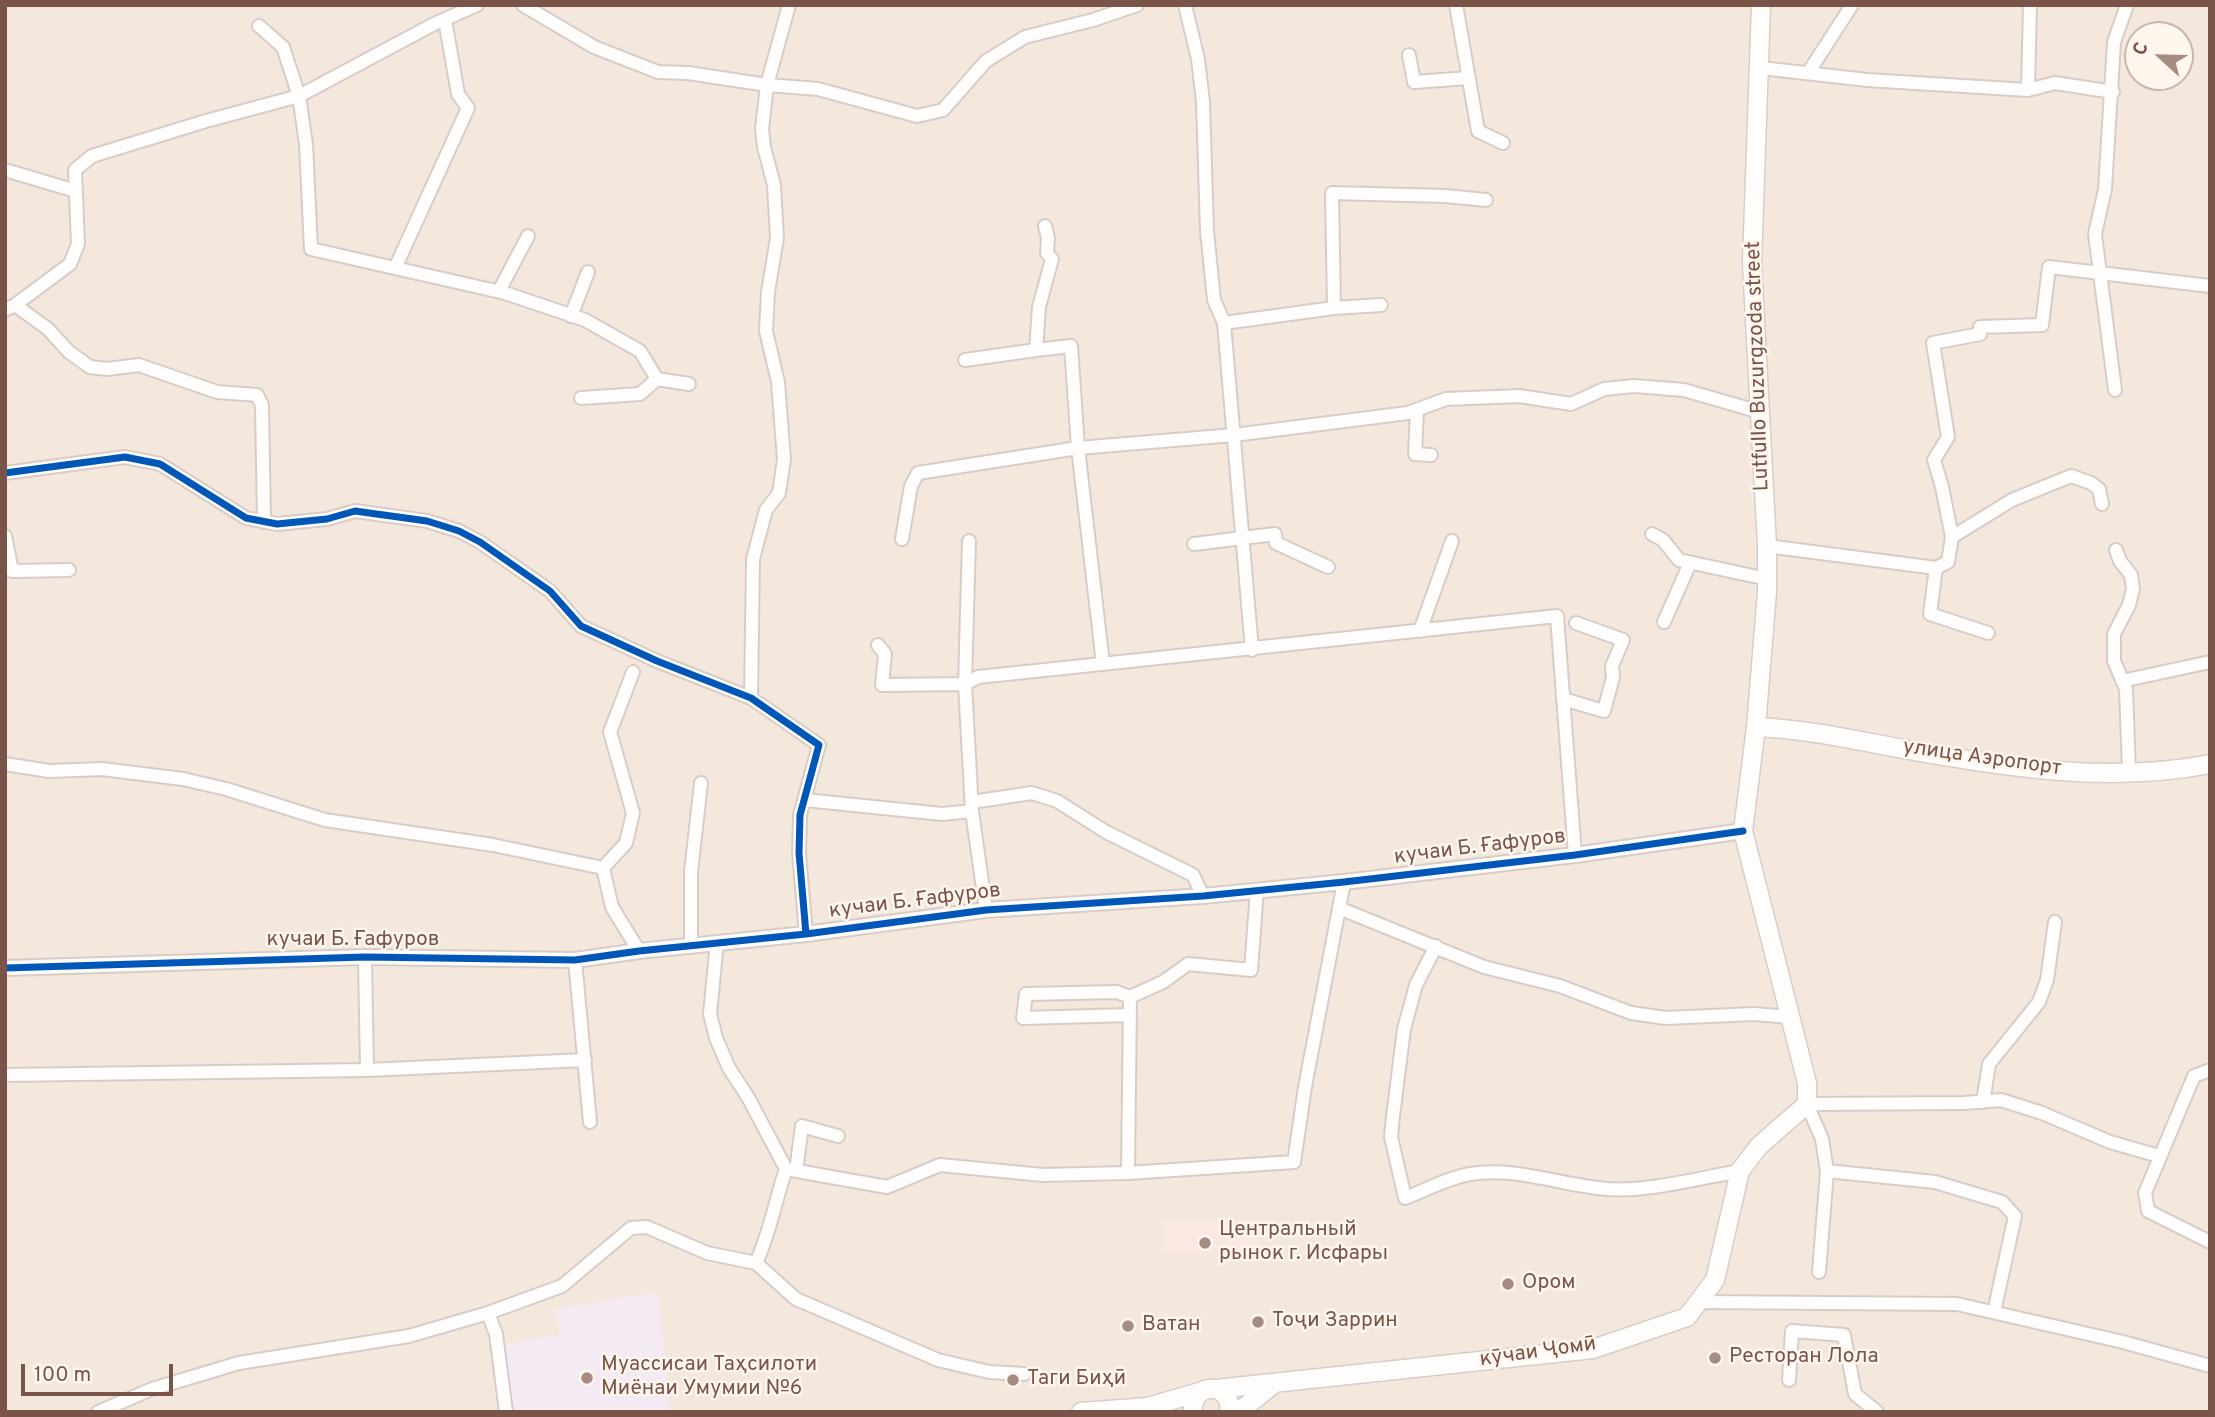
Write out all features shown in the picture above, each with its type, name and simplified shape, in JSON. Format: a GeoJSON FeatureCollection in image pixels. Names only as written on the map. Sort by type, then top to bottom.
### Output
{"type":"FeatureCollection","features":[{"type":"Feature","properties":{"kind":"main road","name":"Lutfullo Buzurgzoda street"},"geometry":{"type":"LineString","coordinates":[[1744,831],[1756,727],[1767,579],[1752,263],[1761,5]]}},
{"type":"Feature","properties":{"kind":"main road","name":"улица Аэропорт"},"geometry":{"type":"LineString","coordinates":[[1756,727],[1791,728],[1924,752],[2062,771],[2129,772],[2181,769],[2210,764]]}},
{"type":"Feature","properties":{"kind":"main road"},"geometry":{"type":"LineString","coordinates":[[1744,831],[1807,1083],[1807,1104]]}},
{"type":"Feature","properties":{"kind":"main road","name":"кӯчаи Ҷомӣ"},"geometry":{"type":"LineString","coordinates":[[1148,1407],[1209,1390],[1593,1349],[1686,1317],[1715,1280],[1740,1171],[1759,1146],[1807,1104]]}},
{"type":"Feature","properties":{"kind":"main road"},"geometry":{"type":"LineString","coordinates":[[1236,1412],[1275,1383]]}},
{"type":"Feature","properties":{"kind":"main road"},"geometry":{"type":"LineString","coordinates":[[1193,1412],[1195,1399],[1209,1390],[1226,1396],[1229,1412]]}},
{"type":"Feature","properties":{"kind":"main road"},"geometry":{"type":"LineString","coordinates":[[1081,1412],[1148,1407],[1167,1412]]}},
{"type":"Feature","properties":{"kind":"street"},"geometry":{"type":"LineString","coordinates":[[264,522],[262,405],[257,395],[217,391],[139,365],[107,369],[90,367],[69,352],[48,329],[10,308],[71,264],[78,244],[75,170],[92,156],[299,96],[477,5]]}},
{"type":"Feature","properties":{"kind":"street"},"geometry":{"type":"LineString","coordinates":[[523,5],[594,47],[658,72],[688,73],[767,85],[818,89],[917,116],[943,110],[986,61],[1025,37],[1093,20],[1137,5]]}},
{"type":"Feature","properties":{"kind":"street"},"geometry":{"type":"LineString","coordinates":[[751,698],[753,559],[766,510],[779,493],[784,459],[778,382],[766,331],[768,292],[777,238],[775,185],[764,147],[762,129],[767,85],[789,5]]}},
{"type":"Feature","properties":{"kind":"street"},"geometry":{"type":"LineString","coordinates":[[1185,5],[1198,59],[1203,102],[1207,232],[1214,300],[1224,323],[1252,650]]}},
{"type":"Feature","properties":{"kind":"street"},"geometry":{"type":"LineString","coordinates":[[1456,5],[1478,131],[1503,143]]}},
{"type":"Feature","properties":{"kind":"street"},"geometry":{"type":"LineString","coordinates":[[1808,73],[1852,5]]}},
{"type":"Feature","properties":{"kind":"street"},"geometry":{"type":"LineString","coordinates":[[2028,90],[2030,5]]}},
{"type":"Feature","properties":{"kind":"street"},"geometry":{"type":"LineString","coordinates":[[2115,390],[2095,234],[2105,189],[2114,42],[2127,5]]}},
{"type":"Feature","properties":{"kind":"street"},"geometry":{"type":"LineString","coordinates":[[396,266],[468,108],[458,94],[445,20]]}},
{"type":"Feature","properties":{"kind":"street"},"geometry":{"type":"LineString","coordinates":[[259,26],[283,47],[299,96],[306,144],[311,249],[499,291],[585,320],[640,351],[657,379],[689,384]]}},
{"type":"Feature","properties":{"kind":"street"},"geometry":{"type":"LineString","coordinates":[[1409,55],[1414,82],[1469,78]]}},
{"type":"Feature","properties":{"kind":"street"},"geometry":{"type":"LineString","coordinates":[[1760,68],[1867,80],[2028,90],[2055,83],[2113,92]]}},
{"type":"Feature","properties":{"kind":"street"},"geometry":{"type":"LineString","coordinates":[[5,170],[76,191]]}},
{"type":"Feature","properties":{"kind":"street"},"geometry":{"type":"LineString","coordinates":[[1334,308],[1332,193],[1445,196],[1486,200]]}},
{"type":"Feature","properties":{"kind":"street"},"geometry":{"type":"LineString","coordinates":[[1036,350],[1039,307],[1052,259],[1047,253],[1048,238],[1045,226]]}},
{"type":"Feature","properties":{"kind":"street"},"geometry":{"type":"LineString","coordinates":[[499,291],[528,236]]}},
{"type":"Feature","properties":{"kind":"street"},"geometry":{"type":"LineString","coordinates":[[1767,546],[1936,568],[1948,562],[1952,537],[1934,460],[1948,437],[1933,343],[1980,334],[1980,327],[2042,325],[2049,267],[2210,286]]}},
{"type":"Feature","properties":{"kind":"street"},"geometry":{"type":"LineString","coordinates":[[571,316],[588,272]]}},
{"type":"Feature","properties":{"kind":"street"},"geometry":{"type":"LineString","coordinates":[[1224,323],[1334,308],[1381,305]]}},
{"type":"Feature","properties":{"kind":"street"},"geometry":{"type":"LineString","coordinates":[[965,360],[1071,346],[1078,448],[1103,664]]}},
{"type":"Feature","properties":{"kind":"street"},"geometry":{"type":"LineString","coordinates":[[581,398],[640,394],[657,379]]}},
{"type":"Feature","properties":{"kind":"street"},"geometry":{"type":"LineString","coordinates":[[902,539],[911,486],[918,473],[1078,448],[1234,435],[1408,413],[1446,399],[1519,396],[1572,404],[1604,389],[1634,386],[1684,390],[1760,412]]}},
{"type":"Feature","properties":{"kind":"street"},"geometry":{"type":"LineString","coordinates":[[1417,410],[1415,454],[1431,455]]}},
{"type":"Feature","properties":{"kind":"street"},"geometry":{"type":"LineString","coordinates":[[5,473],[125,457],[160,464],[246,518],[277,524],[327,519],[355,511],[427,521],[480,541],[551,591],[582,626],[751,698],[819,745],[800,815],[799,853],[806,934]]}},
{"type":"Feature","properties":{"kind":"street"},"geometry":{"type":"LineString","coordinates":[[1952,537],[2012,500],[2071,476],[2099,489],[2102,503]]}},
{"type":"Feature","properties":{"kind":"street"},"geometry":{"type":"LineString","coordinates":[[1194,544],[1275,534],[1276,543],[1328,567]]}},
{"type":"Feature","properties":{"kind":"street"},"geometry":{"type":"LineString","coordinates":[[1652,534],[1663,540],[1679,560],[1767,579]]}},
{"type":"Feature","properties":{"kind":"street"},"geometry":{"type":"LineString","coordinates":[[5,536],[12,571],[69,570]]}},
{"type":"Feature","properties":{"kind":"street"},"geometry":{"type":"LineString","coordinates":[[969,541],[965,684],[972,806],[986,910]]}},
{"type":"Feature","properties":{"kind":"street"},"geometry":{"type":"LineString","coordinates":[[1420,631],[1452,541]]}},
{"type":"Feature","properties":{"kind":"street"},"geometry":{"type":"LineString","coordinates":[[2116,550],[2120,561],[2131,575],[2133,589],[2129,605],[2114,634],[2114,661],[2126,689],[2129,772]]}},
{"type":"Feature","properties":{"kind":"street"},"geometry":{"type":"LineString","coordinates":[[1664,622],[1690,563]]}},
{"type":"Feature","properties":{"kind":"street"},"geometry":{"type":"LineString","coordinates":[[1936,568],[1930,614],[1988,633]]}},
{"type":"Feature","properties":{"kind":"street"},"geometry":{"type":"LineString","coordinates":[[878,645],[885,654],[882,685],[965,684],[978,677],[1557,616],[1575,855]]}},
{"type":"Feature","properties":{"kind":"street"},"geometry":{"type":"LineString","coordinates":[[1563,699],[1604,711],[1613,677],[1612,666],[1623,640],[1576,623]]}},
{"type":"Feature","properties":{"kind":"street"},"geometry":{"type":"LineString","coordinates":[[2122,681],[2210,662]]}},
{"type":"Feature","properties":{"kind":"street"},"geometry":{"type":"LineString","coordinates":[[603,868],[626,843],[633,813],[610,732],[633,672]]}},
{"type":"Feature","properties":{"kind":"street"},"geometry":{"type":"LineString","coordinates":[[5,764],[49,771],[102,769],[183,779],[226,789],[325,820],[492,845],[603,868]]}},
{"type":"Feature","properties":{"kind":"street"},"geometry":{"type":"LineString","coordinates":[[691,945],[691,872],[701,783]]}},
{"type":"Feature","properties":{"kind":"street"},"geometry":{"type":"LineString","coordinates":[[805,800],[942,814],[1032,793],[1056,801],[1106,832],[1193,875],[1203,896]]}},
{"type":"Feature","properties":{"kind":"street","name":"кучаи Б. Ғафуров"},"geometry":{"type":"LineString","coordinates":[[5,968],[365,957],[575,960],[986,910],[1203,896],[1344,882],[1575,855],[1744,831]]}},
{"type":"Feature","properties":{"kind":"street"},"geometry":{"type":"LineString","coordinates":[[603,868],[612,907],[639,951]]}},
{"type":"Feature","properties":{"kind":"street"},"geometry":{"type":"LineString","coordinates":[[717,942],[710,1014],[716,1038],[729,1068],[791,1170],[887,1186],[940,1165],[1043,1175],[1128,1173],[1294,1162],[1305,1087],[1344,882]]}},
{"type":"Feature","properties":{"kind":"street"},"geometry":{"type":"LineString","coordinates":[[1130,1015],[1023,1018],[1026,994],[1117,992],[1130,997],[1163,982],[1188,964],[1251,970],[1257,890]]}},
{"type":"Feature","properties":{"kind":"street"},"geometry":{"type":"LineString","coordinates":[[1339,908],[1484,967],[1559,986],[1631,1013],[1666,1018],[1754,1014],[1790,1017]]}},
{"type":"Feature","properties":{"kind":"street"},"geometry":{"type":"LineString","coordinates":[[1983,1101],[1989,1064],[2039,1002],[2047,980],[2055,922]]}},
{"type":"Feature","properties":{"kind":"street"},"geometry":{"type":"LineString","coordinates":[[1436,946],[1416,985],[1404,1029],[1393,1116],[1391,1137],[1405,1199],[1443,1182],[1471,1174],[1523,1174],[1608,1189],[1652,1186],[1740,1171]]}},
{"type":"Feature","properties":{"kind":"street"},"geometry":{"type":"LineString","coordinates":[[365,957],[367,1070]]}},
{"type":"Feature","properties":{"kind":"street"},"geometry":{"type":"LineString","coordinates":[[575,960],[590,1122]]}},
{"type":"Feature","properties":{"kind":"street"},"geometry":{"type":"LineString","coordinates":[[1128,1173],[1130,997]]}},
{"type":"Feature","properties":{"kind":"street"},"geometry":{"type":"LineString","coordinates":[[5,1075],[367,1070],[585,1060]]}},
{"type":"Feature","properties":{"kind":"street"},"geometry":{"type":"LineString","coordinates":[[2210,1070],[2194,1076],[2145,1193],[2148,1210],[2210,1242]]}},
{"type":"Feature","properties":{"kind":"street"},"geometry":{"type":"LineString","coordinates":[[1819,1272],[1827,1171],[1822,1139],[1807,1104],[2001,1100],[2042,1112],[2110,1142],[2159,1156]]}},
{"type":"Feature","properties":{"kind":"street"},"geometry":{"type":"LineString","coordinates":[[756,1263],[766,1239],[777,1194],[791,1170],[803,1126],[838,1136]]}},
{"type":"Feature","properties":{"kind":"street"},"geometry":{"type":"LineString","coordinates":[[1827,1171],[1936,1182],[2002,1202],[2015,1216],[1994,1312]]}},
{"type":"Feature","properties":{"kind":"street"},"geometry":{"type":"LineString","coordinates":[[98,1412],[152,1389],[215,1369],[410,1336],[488,1313],[562,1286],[631,1228],[647,1227],[707,1253],[756,1263],[796,1299],[938,1360],[989,1372],[1024,1374]]}},
{"type":"Feature","properties":{"kind":"street"},"geometry":{"type":"LineString","coordinates":[[1698,1302],[1957,1304],[2123,1342],[2210,1366]]}},
{"type":"Feature","properties":{"kind":"street"},"geometry":{"type":"LineString","coordinates":[[488,1313],[496,1334],[506,1412]]}},
{"type":"Feature","properties":{"kind":"street"},"geometry":{"type":"LineString","coordinates":[[1789,1380],[1792,1331],[1844,1335],[1855,1394],[1877,1412]]}},
{"type":"Feature","properties":{"kind":"shaded area"},"geometry":{"type":"Polygon","coordinates":[[[5,5],[2210,5],[2210,1412],[5,1412],[5,5]]]}},
{"type":"Feature","properties":{"kind":"shaded area"},"geometry":{"type":"Polygon","coordinates":[[[1165,1220],[1258,1222],[1258,1251],[1164,1251],[1165,1220]]]}},
{"type":"Feature","properties":{"kind":"shaded area","name":"Муассисаи Таҳсилоти Миёнаи Умумии №6"},"geometry":{"type":"Polygon","coordinates":[[[658,1292],[671,1412],[511,1412],[503,1345],[560,1335],[555,1309],[658,1292]]]}},
{"type":"Feature","properties":{"kind":"cycle path"},"geometry":{"type":"LineString","coordinates":[[5,473],[125,457],[160,464],[246,518],[277,524],[327,519],[355,511],[427,521],[459,531],[480,542],[550,591],[581,626],[657,661],[751,698],[819,745],[800,815],[799,853],[806,934]]}},
{"type":"Feature","properties":{"kind":"cycle path"},"geometry":{"type":"LineString","coordinates":[[5,968],[365,957],[575,960],[986,910],[1203,896],[1344,882],[1575,855],[1743,831]]}},
{"type":"Feature","properties":{"kind":"place","name":"Центральный рынок г. Исфары"},"geometry":{"type":"Point","coordinates":[1205,1243]}},
{"type":"Feature","properties":{"kind":"place","name":"Ором"},"geometry":{"type":"Point","coordinates":[1508,1284]}},
{"type":"Feature","properties":{"kind":"place","name":"Тоҷи Заррин"},"geometry":{"type":"Point","coordinates":[1258,1322]}},
{"type":"Feature","properties":{"kind":"place","name":"Ватан"},"geometry":{"type":"Point","coordinates":[1128,1326]}},
{"type":"Feature","properties":{"kind":"place","name":"Ресторан Лола"},"geometry":{"type":"Point","coordinates":[1715,1358]}},
{"type":"Feature","properties":{"kind":"place","name":"Муассисаи Таҳсилоти Миёнаи Умумии №6"},"geometry":{"type":"Point","coordinates":[587,1378]}},
{"type":"Feature","properties":{"kind":"place","name":"Таги Биҳӣ"},"geometry":{"type":"Point","coordinates":[1013,1380]}}]}
